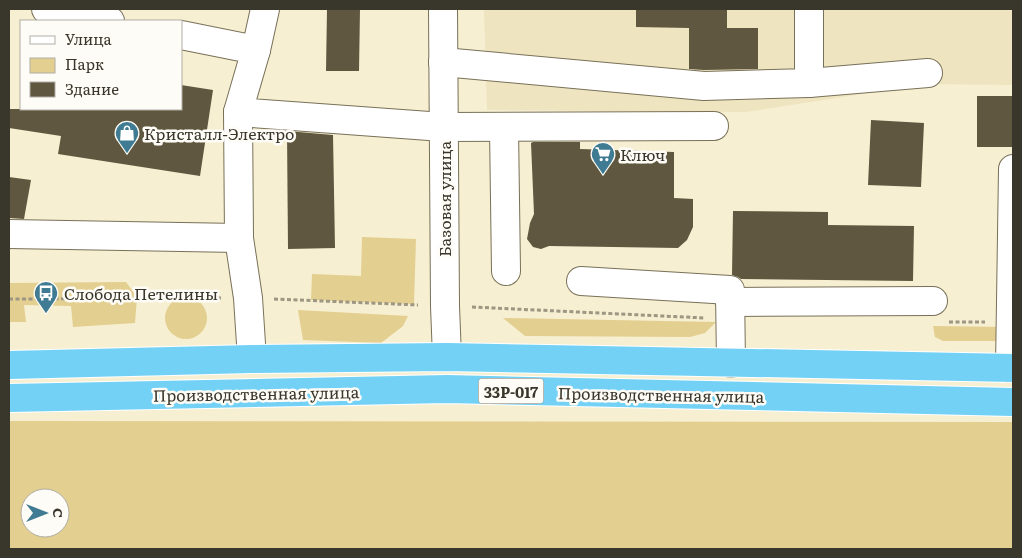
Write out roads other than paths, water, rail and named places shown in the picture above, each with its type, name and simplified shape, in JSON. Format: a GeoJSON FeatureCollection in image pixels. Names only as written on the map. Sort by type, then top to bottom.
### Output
{"type":"FeatureCollection","features":[{"type":"Feature","properties":{"kind":"highway","name":"Производственная улица"},"geometry":{"type":"LineString","coordinates":[[9,365],[252,359],[447,357],[1012,368]]}},
{"type":"Feature","properties":{"kind":"highway","name":"Базовая улица"},"geometry":{"type":"LineString","coordinates":[[447,357],[447,390]]}},
{"type":"Feature","properties":{"kind":"highway","name":"Производственная улица"},"geometry":{"type":"LineString","coordinates":[[9,398],[447,390],[1013,402]]}},
{"type":"Feature","properties":{"kind":"street"},"geometry":{"type":"LineString","coordinates":[[46,9],[105,20]]}},
{"type":"Feature","properties":{"kind":"street"},"geometry":{"type":"LineString","coordinates":[[252,359],[248,298],[239,238],[238,112],[256,50],[265,9]]}},
{"type":"Feature","properties":{"kind":"street","name":"Базовая улица"},"geometry":{"type":"LineString","coordinates":[[443,9],[447,357]]}},
{"type":"Feature","properties":{"kind":"street"},"geometry":{"type":"LineString","coordinates":[[809,9],[809,83]]}},
{"type":"Feature","properties":{"kind":"street"},"geometry":{"type":"LineString","coordinates":[[182,35],[256,50]]}},
{"type":"Feature","properties":{"kind":"street"},"geometry":{"type":"LineString","coordinates":[[443,62],[704,86],[809,83],[928,73]]}},
{"type":"Feature","properties":{"kind":"street"},"geometry":{"type":"LineString","coordinates":[[238,112],[443,127],[714,126]]}},
{"type":"Feature","properties":{"kind":"street"},"geometry":{"type":"LineString","coordinates":[[504,128],[506,271]]}},
{"type":"Feature","properties":{"kind":"street"},"geometry":{"type":"LineString","coordinates":[[1012,368],[1013,169]]}},
{"type":"Feature","properties":{"kind":"street"},"geometry":{"type":"LineString","coordinates":[[9,234],[239,238]]}},
{"type":"Feature","properties":{"kind":"street"},"geometry":{"type":"LineString","coordinates":[[582,282],[730,290],[731,363]]}},
{"type":"Feature","properties":{"kind":"street"},"geometry":{"type":"LineString","coordinates":[[730,311],[938,311]]}},
{"type":"Feature","properties":{"kind":"place","name":"Кристалл-Электро"},"geometry":{"type":"Point","coordinates":[127,154]}},
{"type":"Feature","properties":{"kind":"place","name":"Ключ"},"geometry":{"type":"Point","coordinates":[603,175]}},
{"type":"Feature","properties":{"kind":"place","name":"Слобода Петелины"},"geometry":{"type":"Point","coordinates":[46,314]}}]}
